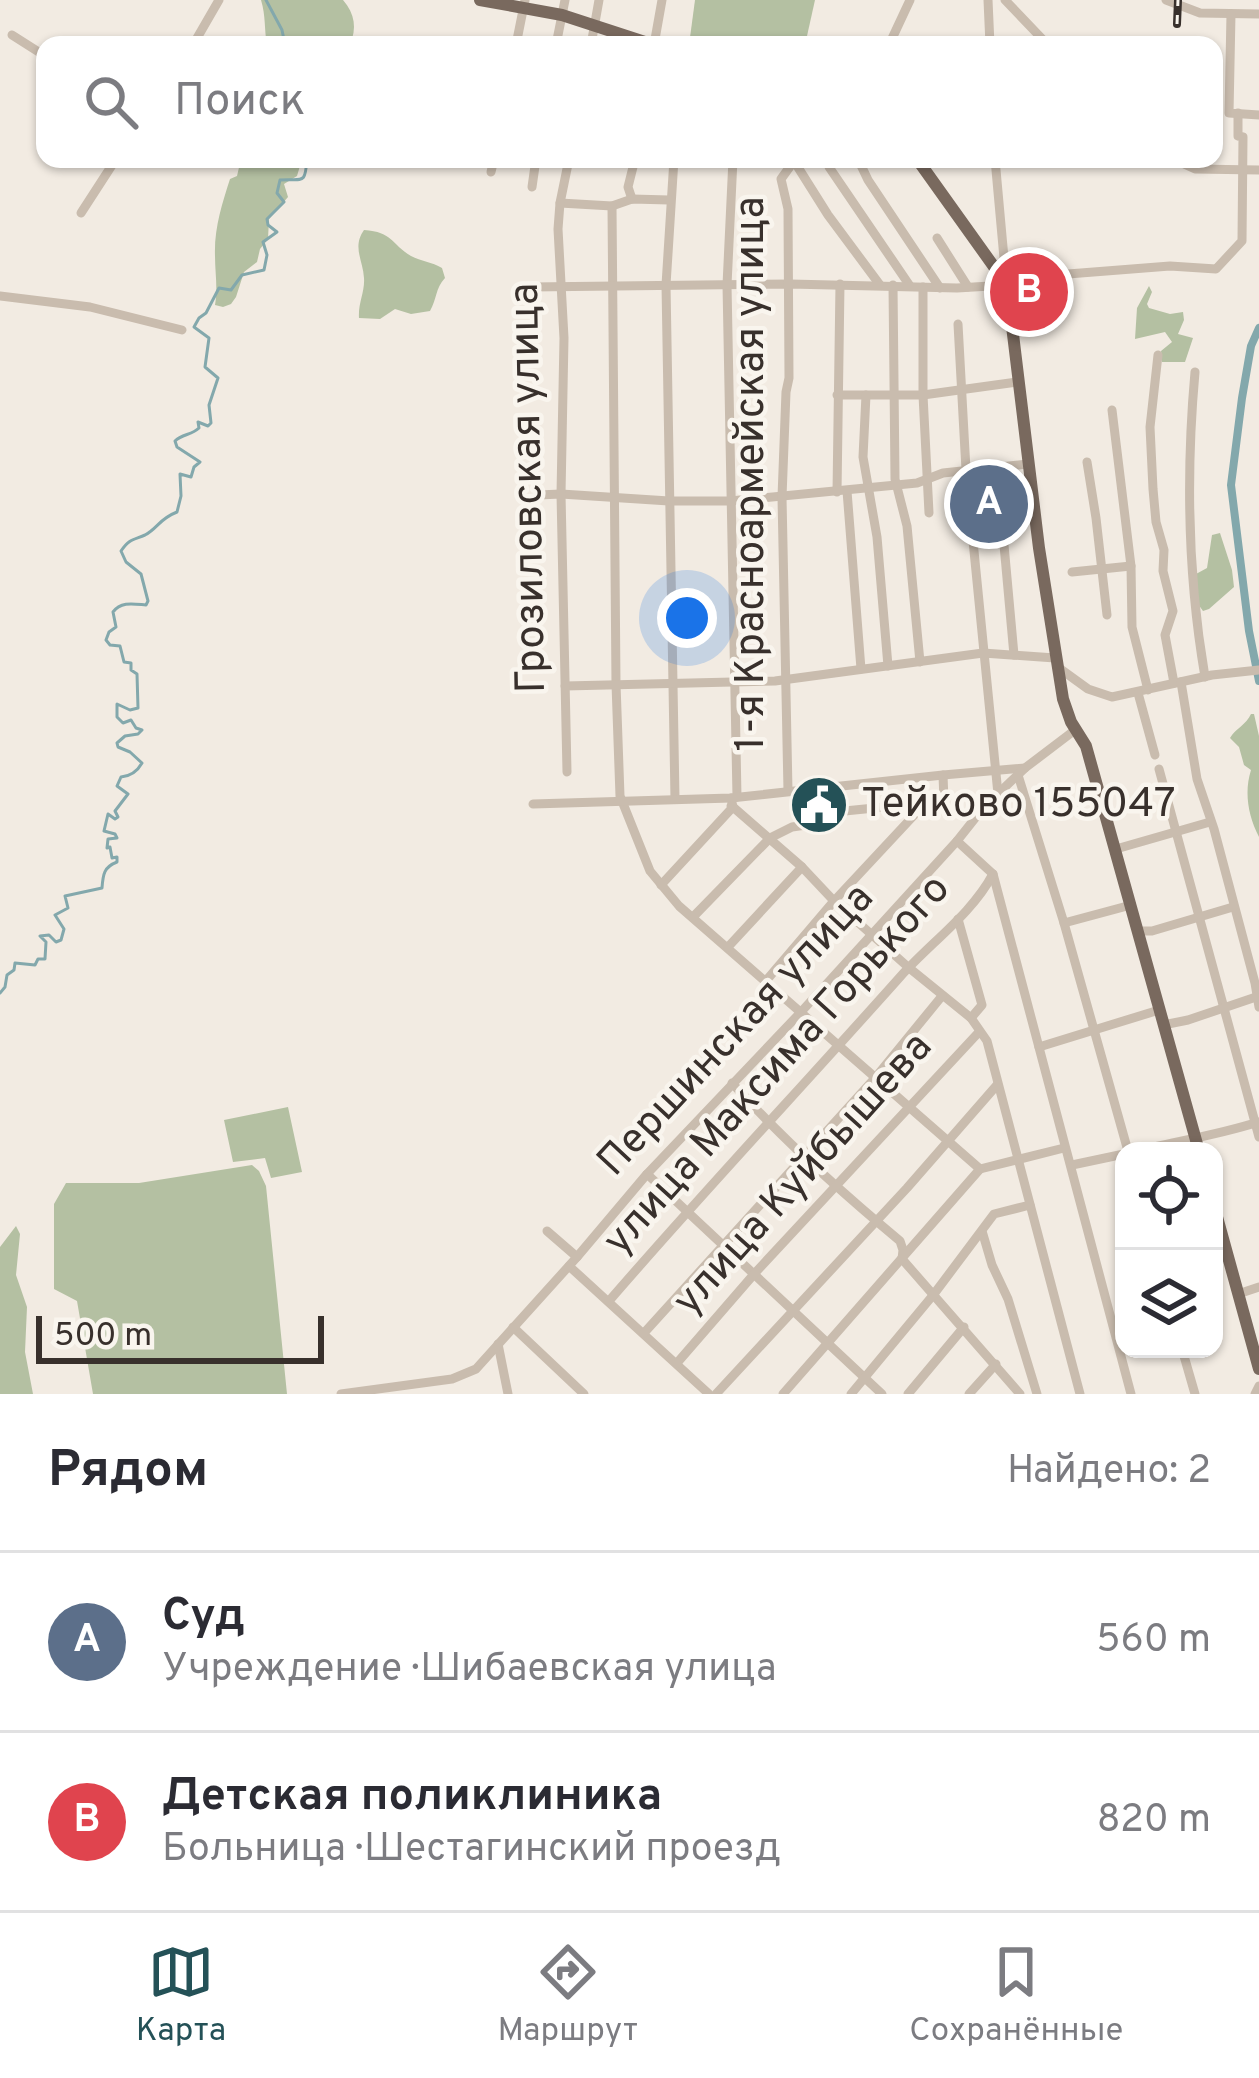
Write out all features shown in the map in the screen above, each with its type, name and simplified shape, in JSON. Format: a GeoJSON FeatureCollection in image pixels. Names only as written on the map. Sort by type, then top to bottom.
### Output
{"type":"FeatureCollection","features":[{"type":"Feature","properties":{"kind":"main road"},"geometry":{"type":"LineString","coordinates":[[480,0],[563,7],[594,25],[627,36]]}},
{"type":"Feature","properties":{"kind":"main road"},"geometry":{"type":"LineString","coordinates":[[923,168],[1006,285],[1059,669],[1116,849],[1196,1142]]}},
{"type":"Feature","properties":{"kind":"main road"},"geometry":{"type":"LineString","coordinates":[[1223,1239],[1259,1369]]}},
{"type":"Feature","properties":{"kind":"street"},"geometry":{"type":"LineString","coordinates":[[198,36],[218,0]]}},
{"type":"Feature","properties":{"kind":"street"},"geometry":{"type":"LineString","coordinates":[[592,36],[599,0]]}},
{"type":"Feature","properties":{"kind":"street"},"geometry":{"type":"LineString","coordinates":[[656,36],[662,0]]}},
{"type":"Feature","properties":{"kind":"street"},"geometry":{"type":"LineString","coordinates":[[893,36],[910,0]]}},
{"type":"Feature","properties":{"kind":"street"},"geometry":{"type":"LineString","coordinates":[[988,0],[990,36]]}},
{"type":"Feature","properties":{"kind":"street"},"geometry":{"type":"LineString","coordinates":[[1004,0],[1039,36]]}},
{"type":"Feature","properties":{"kind":"street"},"geometry":{"type":"LineString","coordinates":[[1166,0],[1200,13],[1259,14]]}},
{"type":"Feature","properties":{"kind":"street"},"geometry":{"type":"LineString","coordinates":[[518,36],[524,3]]}},
{"type":"Feature","properties":{"kind":"street"},"geometry":{"type":"LineString","coordinates":[[531,287],[840,284],[940,288],[1170,266],[1216,269],[1242,242],[1243,136],[1238,136],[1234,113],[1231,14]]}},
{"type":"Feature","properties":{"kind":"street"},"geometry":{"type":"LineString","coordinates":[[12,34],[36,50]]}},
{"type":"Feature","properties":{"kind":"street"},"geometry":{"type":"LineString","coordinates":[[1223,68],[1230,68]]}},
{"type":"Feature","properties":{"kind":"street"},"geometry":{"type":"LineString","coordinates":[[1234,113],[1259,115]]}},
{"type":"Feature","properties":{"kind":"street"},"geometry":{"type":"LineString","coordinates":[[81,213],[109,168]]}},
{"type":"Feature","properties":{"kind":"street"},"geometry":{"type":"LineString","coordinates":[[491,172],[492,168]]}},
{"type":"Feature","properties":{"kind":"street"},"geometry":{"type":"LineString","coordinates":[[532,187],[535,168]]}},
{"type":"Feature","properties":{"kind":"street","name":"Грозиловская улица"},"geometry":{"type":"LineString","coordinates":[[567,168],[560,203],[567,772]]}},
{"type":"Feature","properties":{"kind":"street"},"geometry":{"type":"LineString","coordinates":[[632,199],[628,188],[633,168]]}},
{"type":"Feature","properties":{"kind":"street"},"geometry":{"type":"LineString","coordinates":[[673,168],[666,285],[675,800]]}},
{"type":"Feature","properties":{"kind":"street"},"geometry":{"type":"LineString","coordinates":[[661,885],[731,800],[735,683],[727,285],[733,168]]}},
{"type":"Feature","properties":{"kind":"street","name":"1-я Красноармейская улица"},"geometry":{"type":"LineString","coordinates":[[788,791],[782,497],[790,284],[788,209],[782,179],[789,168]]}},
{"type":"Feature","properties":{"kind":"street"},"geometry":{"type":"LineString","coordinates":[[799,168],[828,215],[886,285],[897,485],[908,526],[920,662]]}},
{"type":"Feature","properties":{"kind":"street"},"geometry":{"type":"LineString","coordinates":[[830,168],[916,287],[929,513]]}},
{"type":"Feature","properties":{"kind":"street"},"geometry":{"type":"LineString","coordinates":[[862,168],[940,288]]}},
{"type":"Feature","properties":{"kind":"street"},"geometry":{"type":"LineString","coordinates":[[996,168],[1006,285]]}},
{"type":"Feature","properties":{"kind":"street"},"geometry":{"type":"LineString","coordinates":[[1193,168],[1259,170]]}},
{"type":"Feature","properties":{"kind":"street"},"geometry":{"type":"LineString","coordinates":[[560,203],[612,206],[632,199],[669,200]]}},
{"type":"Feature","properties":{"kind":"street"},"geometry":{"type":"LineString","coordinates":[[612,206],[616,684],[622,802],[650,872],[679,906],[980,1169]]}},
{"type":"Feature","properties":{"kind":"street"},"geometry":{"type":"LineString","coordinates":[[937,238],[968,287]]}},
{"type":"Feature","properties":{"kind":"street"},"geometry":{"type":"LineString","coordinates":[[840,284],[837,395],[842,491],[861,670]]}},
{"type":"Feature","properties":{"kind":"street"},"geometry":{"type":"LineString","coordinates":[[0,296],[90,307],[182,329]]}},
{"type":"Feature","properties":{"kind":"street"},"geometry":{"type":"LineString","coordinates":[[958,324],[966,470],[998,794]]}},
{"type":"Feature","properties":{"kind":"street"},"geometry":{"type":"LineString","coordinates":[[1158,355],[1150,428],[1156,522],[1173,610],[1165,635],[1197,779],[1258,1002],[1163,1025]]}},
{"type":"Feature","properties":{"kind":"street"},"geometry":{"type":"LineString","coordinates":[[1195,372],[1190,428],[1192,572],[1205,677]]}},
{"type":"Feature","properties":{"kind":"street"},"geometry":{"type":"LineString","coordinates":[[837,395],[923,394],[1017,382]]}},
{"type":"Feature","properties":{"kind":"street"},"geometry":{"type":"LineString","coordinates":[[866,395],[863,457],[884,601],[888,666]]}},
{"type":"Feature","properties":{"kind":"street"},"geometry":{"type":"LineString","coordinates":[[1112,410],[1131,566],[1132,627],[1155,755]]}},
{"type":"Feature","properties":{"kind":"street"},"geometry":{"type":"LineString","coordinates":[[1087,462],[1107,615]]}},
{"type":"Feature","properties":{"kind":"street"},"geometry":{"type":"LineString","coordinates":[[532,502],[538,496],[561,494],[730,501],[897,485],[943,473],[1028,464]]}},
{"type":"Feature","properties":{"kind":"street"},"geometry":{"type":"LineString","coordinates":[[997,468],[1014,656]]}},
{"type":"Feature","properties":{"kind":"street"},"geometry":{"type":"LineString","coordinates":[[1072,572],[1131,566]]}},
{"type":"Feature","properties":{"kind":"street"},"geometry":{"type":"LineString","coordinates":[[565,686],[735,683],[982,653],[1059,669],[1101,694],[1122,696],[1253,671]]}},
{"type":"Feature","properties":{"kind":"street","name":"Першинская улица"},"geometry":{"type":"LineString","coordinates":[[341,1394],[452,1379],[476,1369],[647,1174],[998,794],[1075,730]]}},
{"type":"Feature","properties":{"kind":"street"},"geometry":{"type":"LineString","coordinates":[[1159,770],[1259,1137]]}},
{"type":"Feature","properties":{"kind":"street"},"geometry":{"type":"LineString","coordinates":[[533,805],[731,800],[943,775],[1022,772],[1126,1142]]}},
{"type":"Feature","properties":{"kind":"street"},"geometry":{"type":"LineString","coordinates":[[693,917],[770,838],[806,825],[806,815],[944,801],[943,775]]}},
{"type":"Feature","properties":{"kind":"street"},"geometry":{"type":"LineString","coordinates":[[731,800],[834,901],[970,1018],[987,1041],[1080,1394]]}},
{"type":"Feature","properties":{"kind":"street"},"geometry":{"type":"LineString","coordinates":[[765,982],[917,812]]}},
{"type":"Feature","properties":{"kind":"street"},"geometry":{"type":"LineString","coordinates":[[1116,849],[1210,822]]}},
{"type":"Feature","properties":{"kind":"street"},"geometry":{"type":"LineString","coordinates":[[957,841],[993,874],[1131,1394]]}},
{"type":"Feature","properties":{"kind":"street"},"geometry":{"type":"LineString","coordinates":[[728,947],[802,867]]}},
{"type":"Feature","properties":{"kind":"street","name":"улица Максима Горького"},"geometry":{"type":"LineString","coordinates":[[609,1301],[908,968],[958,919],[993,874]]}},
{"type":"Feature","properties":{"kind":"street"},"geometry":{"type":"LineString","coordinates":[[1064,923],[1131,904]]}},
{"type":"Feature","properties":{"kind":"street"},"geometry":{"type":"LineString","coordinates":[[1138,932],[1233,907]]}},
{"type":"Feature","properties":{"kind":"street"},"geometry":{"type":"LineString","coordinates":[[958,919],[982,1005],[970,1018]]}},
{"type":"Feature","properties":{"kind":"street"},"geometry":{"type":"LineString","coordinates":[[644,1333],[875,1078],[942,996]]}},
{"type":"Feature","properties":{"kind":"street"},"geometry":{"type":"LineString","coordinates":[[1039,1047],[1159,1010]]}},
{"type":"Feature","properties":{"kind":"street","name":"улица Куйбышева"},"geometry":{"type":"LineString","coordinates":[[677,1363],[979,1032]]}},
{"type":"Feature","properties":{"kind":"street"},"geometry":{"type":"LineString","coordinates":[[733,1083],[803,1157],[900,1241],[902,1259],[1020,1394]]}},
{"type":"Feature","properties":{"kind":"street"},"geometry":{"type":"LineString","coordinates":[[547,1231],[609,1301],[713,1394],[876,1222],[997,1084]]}},
{"type":"Feature","properties":{"kind":"street"},"geometry":{"type":"LineString","coordinates":[[1199,1142],[1257,1122]]}},
{"type":"Feature","properties":{"kind":"street"},"geometry":{"type":"LineString","coordinates":[[783,1394],[980,1169],[1064,1148]]}},
{"type":"Feature","properties":{"kind":"street"},"geometry":{"type":"LineString","coordinates":[[1072,1166],[1115,1155]]}},
{"type":"Feature","properties":{"kind":"street"},"geometry":{"type":"LineString","coordinates":[[647,1174],[882,1394]]}},
{"type":"Feature","properties":{"kind":"street"},"geometry":{"type":"LineString","coordinates":[[850,1394],[994,1214],[1030,1204]]}},
{"type":"Feature","properties":{"kind":"street"},"geometry":{"type":"LineString","coordinates":[[982,1231],[1037,1394]]}},
{"type":"Feature","properties":{"kind":"street"},"geometry":{"type":"LineString","coordinates":[[1238,1294],[1259,1287]]}},
{"type":"Feature","properties":{"kind":"street"},"geometry":{"type":"LineString","coordinates":[[513,1327],[584,1394]]}},
{"type":"Feature","properties":{"kind":"street"},"geometry":{"type":"LineString","coordinates":[[908,1394],[964,1328]]}},
{"type":"Feature","properties":{"kind":"street"},"geometry":{"type":"LineString","coordinates":[[497,1344],[508,1394]]}},
{"type":"Feature","properties":{"kind":"street"},"geometry":{"type":"LineString","coordinates":[[1185,1358],[1195,1394]]}},
{"type":"Feature","properties":{"kind":"street"},"geometry":{"type":"LineString","coordinates":[[969,1394],[996,1364]]}},
{"type":"Feature","properties":{"kind":"street"},"geometry":{"type":"LineString","coordinates":[[1255,1394],[1259,1386]]}},
{"type":"Feature","properties":{"kind":"green space"},"geometry":{"type":"Polygon","coordinates":[[[261,0],[343,0],[354,21],[354,33],[266,36],[261,0]]]}},
{"type":"Feature","properties":{"kind":"green space"},"geometry":{"type":"Polygon","coordinates":[[[695,0],[815,0],[807,36],[690,36],[695,0]]]}},
{"type":"Feature","properties":{"kind":"green space"},"geometry":{"type":"Polygon","coordinates":[[[239,168],[299,168],[297,176],[284,184],[288,197],[269,219],[268,239],[257,262],[244,272],[231,304],[223,307],[215,305],[216,236],[230,179],[239,168]]]}},
{"type":"Feature","properties":{"kind":"green space"},"geometry":{"type":"Polygon","coordinates":[[[364,230],[381,233],[411,256],[442,268],[445,278],[430,311],[411,314],[395,309],[380,319],[359,318],[364,278],[358,248],[364,230]]]}},
{"type":"Feature","properties":{"kind":"green space"},"geometry":{"type":"Polygon","coordinates":[[[1149,286],[1149,308],[1183,312],[1178,334],[1193,338],[1185,362],[1162,362],[1161,351],[1172,342],[1165,332],[1135,339],[1137,308],[1149,286]]]}},
{"type":"Feature","properties":{"kind":"green space"},"geometry":{"type":"Polygon","coordinates":[[[1220,533],[1234,587],[1203,611],[1198,604],[1196,574],[1207,568],[1212,535],[1220,533]]]}},
{"type":"Feature","properties":{"kind":"green space"},"geometry":{"type":"Polygon","coordinates":[[[1251,714],[1259,736],[1259,837],[1248,804],[1251,770],[1230,738],[1251,714]]]}},
{"type":"Feature","properties":{"kind":"green space"},"geometry":{"type":"Polygon","coordinates":[[[288,1107],[302,1172],[271,1178],[265,1158],[233,1162],[224,1120],[288,1107]]]}},
{"type":"Feature","properties":{"kind":"green space"},"geometry":{"type":"Polygon","coordinates":[[[252,1165],[266,1186],[287,1394],[93,1394],[77,1301],[54,1289],[54,1204],[66,1183],[139,1183],[252,1165]]]}},
{"type":"Feature","properties":{"kind":"green space"},"geometry":{"type":"Polygon","coordinates":[[[16,1226],[20,1234],[16,1275],[27,1307],[25,1352],[33,1394],[0,1394],[0,1247],[16,1226]]]}},
{"type":"Feature","properties":{"kind":"waterway"},"geometry":{"type":"LineString","coordinates":[[266,0],[283,36]]}},
{"type":"Feature","properties":{"kind":"waterway"},"geometry":{"type":"LineString","coordinates":[[0,993],[15,963],[35,965],[38,959],[45,959],[46,942],[40,936],[61,940],[64,929],[55,915],[68,908],[65,896],[102,888],[105,872],[117,862],[107,848],[108,839],[117,838],[104,831],[108,814],[118,817],[115,811],[128,794],[117,786],[121,777],[142,763],[117,743],[142,730],[131,720],[123,723],[117,717],[117,704],[138,708],[137,674],[131,663],[124,662],[120,646],[106,640],[116,627],[116,608],[148,601],[141,574],[121,551],[177,512],[180,474],[191,477],[200,462],[175,441],[199,428],[198,422],[211,423],[209,405],[218,378],[205,367],[209,338],[194,327],[219,288],[231,290],[242,275],[264,270],[263,242],[277,232],[267,219],[284,202],[277,193],[280,180],[301,179],[306,168]]}},
{"type":"Feature","properties":{"kind":"waterway"},"geometry":{"type":"LineString","coordinates":[[1259,328],[1251,346],[1231,485],[1259,681]]}},
{"type":"Feature","properties":{"kind":"railway"},"geometry":{"type":"LineString","coordinates":[[1177,24],[1178,0]]}},
{"type":"Feature","properties":{"kind":"place","name":"Детская поликлиника"},"geometry":{"type":"Point","coordinates":[1029,292]}},
{"type":"Feature","properties":{"kind":"place","name":"Суд"},"geometry":{"type":"Point","coordinates":[989,504]}},
{"type":"Feature","properties":{"kind":"place","name":"Тейково 155047"},"geometry":{"type":"Point","coordinates":[819,805]}}]}
